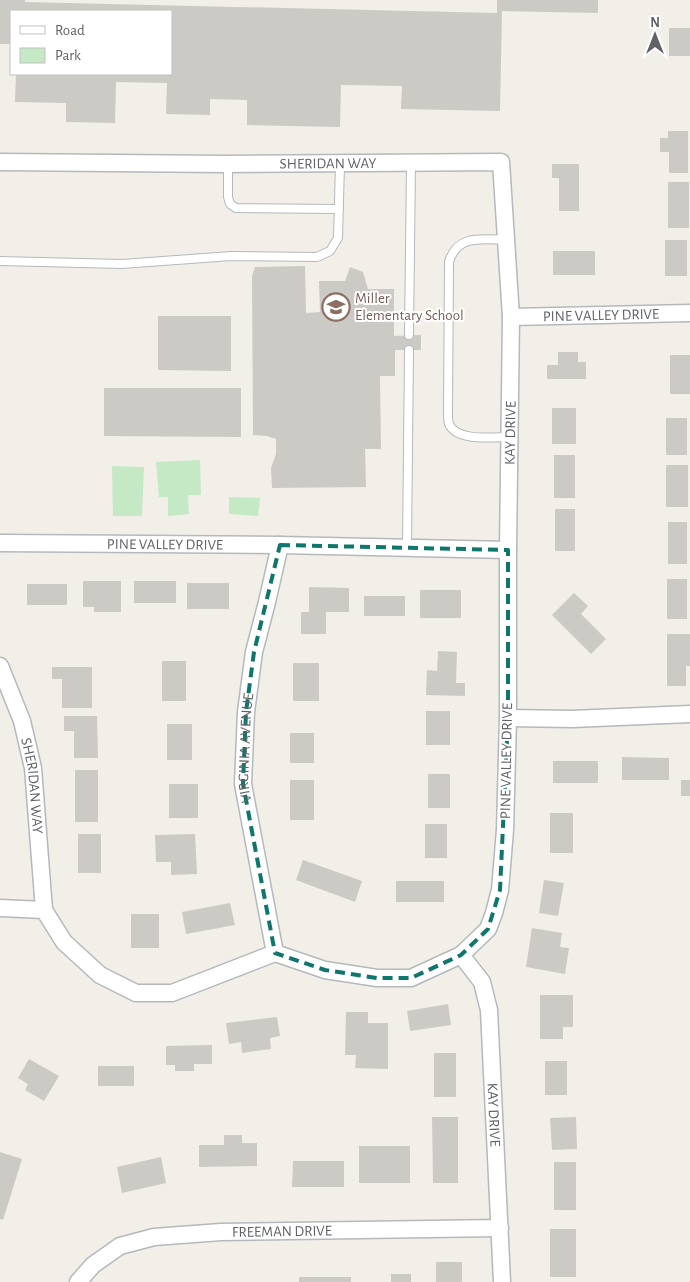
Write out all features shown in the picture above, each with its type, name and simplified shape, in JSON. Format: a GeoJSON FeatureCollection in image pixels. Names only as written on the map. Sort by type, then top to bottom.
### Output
{"type":"FeatureCollection","features":[{"type":"Feature","properties":{"kind":"street","name":"SHERIDAN WAY"},"geometry":{"type":"LineString","coordinates":[[0,162],[228,164],[501,162],[511,317]]}},
{"type":"Feature","properties":{"kind":"street","name":"PINE VALLEY DRIVE"},"geometry":{"type":"LineString","coordinates":[[511,317],[690,313]]}},
{"type":"Feature","properties":{"kind":"street","name":"KAY DRIVE"},"geometry":{"type":"LineString","coordinates":[[508,550],[511,317]]}},
{"type":"Feature","properties":{"kind":"street","name":"PINE VALLEY DRIVE"},"geometry":{"type":"LineString","coordinates":[[0,543],[280,545],[508,550],[508,718],[505,830],[500,890],[488,930],[461,955],[411,978],[377,978],[325,970],[275,953]]}},
{"type":"Feature","properties":{"kind":"street","name":"VIRGINIA AVENUE"},"geometry":{"type":"LineString","coordinates":[[275,953],[243,784],[246,712],[254,652],[280,545]]}},
{"type":"Feature","properties":{"kind":"street","name":"SHERIDAN WAY"},"geometry":{"type":"LineString","coordinates":[[0,666],[22,721],[33,768],[44,910]]}},
{"type":"Feature","properties":{"kind":"street"},"geometry":{"type":"LineString","coordinates":[[508,718],[572,719],[690,714]]}},
{"type":"Feature","properties":{"kind":"street"},"geometry":{"type":"LineString","coordinates":[[0,908],[44,910],[64,942],[100,975],[136,993],[172,993],[275,953]]}},
{"type":"Feature","properties":{"kind":"street","name":"KAY DRIVE"},"geometry":{"type":"LineString","coordinates":[[461,955],[482,982],[489,1010],[502,1282]]}},
{"type":"Feature","properties":{"kind":"street","name":"FREEMAN DRIVE"},"geometry":{"type":"LineString","coordinates":[[78,1282],[93,1264],[120,1246],[154,1237],[222,1232],[500,1228]]}},
{"type":"Feature","properties":{"kind":"lane"},"geometry":{"type":"LineString","coordinates":[[409,335],[411,163]]}},
{"type":"Feature","properties":{"kind":"lane"},"geometry":{"type":"LineString","coordinates":[[228,164],[228,197],[230,204],[236,208],[339,209]]}},
{"type":"Feature","properties":{"kind":"lane"},"geometry":{"type":"LineString","coordinates":[[0,261],[122,264],[232,256],[318,257],[330,251],[338,238],[340,164]]}},
{"type":"Feature","properties":{"kind":"lane"},"geometry":{"type":"LineString","coordinates":[[506,240],[473,239],[461,243],[452,252],[449,262],[448,412],[449,424],[456,433],[470,437],[510,437]]}},
{"type":"Feature","properties":{"kind":"lane"},"geometry":{"type":"LineString","coordinates":[[407,548],[409,350]]}},
{"type":"Feature","properties":{"kind":"highlighted area"},"geometry":{"type":"Polygon","coordinates":[[[280,545],[508,550],[508,718],[500,890],[488,929],[461,955],[411,978],[377,978],[325,970],[275,953],[243,784],[246,712],[254,652],[280,545]]]}},
{"type":"Feature","properties":{"kind":"green space"},"geometry":{"type":"Polygon","coordinates":[[[200,460],[201,495],[188,495],[189,514],[168,516],[168,497],[159,497],[156,462],[200,460]]]}},
{"type":"Feature","properties":{"kind":"green space"},"geometry":{"type":"Polygon","coordinates":[[[112,466],[144,467],[142,516],[113,516],[112,466]]]}},
{"type":"Feature","properties":{"kind":"green space"},"geometry":{"type":"Polygon","coordinates":[[[229,497],[260,498],[258,516],[229,514],[229,497]]]}},
{"type":"Feature","properties":{"kind":"building"},"geometry":{"type":"Polygon","coordinates":[[[0,0],[497,13],[497,0],[598,0],[598,13],[502,11],[500,111],[401,109],[402,86],[341,85],[340,127],[247,125],[247,100],[210,99],[210,115],[166,114],[167,83],[116,82],[115,123],[66,122],[66,103],[15,102],[16,75],[172,75],[172,10],[10,10],[10,44],[0,44],[0,0]]]}},
{"type":"Feature","properties":{"kind":"building"},"geometry":{"type":"Polygon","coordinates":[[[669,28],[690,28],[690,56],[669,56],[669,28]]]}},
{"type":"Feature","properties":{"kind":"building"},"geometry":{"type":"Polygon","coordinates":[[[668,131],[688,131],[688,173],[669,173],[669,152],[660,152],[660,138],[668,138],[668,131]]]}},
{"type":"Feature","properties":{"kind":"building"},"geometry":{"type":"Polygon","coordinates":[[[552,164],[579,164],[579,211],[559,211],[559,178],[552,178],[552,164]]]}},
{"type":"Feature","properties":{"kind":"building"},"geometry":{"type":"Polygon","coordinates":[[[668,182],[689,182],[689,228],[668,228],[668,182]]]}},
{"type":"Feature","properties":{"kind":"building"},"geometry":{"type":"Polygon","coordinates":[[[665,240],[687,240],[687,276],[665,276],[665,240]]]}},
{"type":"Feature","properties":{"kind":"building"},"geometry":{"type":"Polygon","coordinates":[[[553,251],[595,251],[595,275],[553,275],[553,251]]]}},
{"type":"Feature","properties":{"kind":"building"},"geometry":{"type":"Polygon","coordinates":[[[305,266],[306,313],[320,312],[319,281],[345,281],[350,267],[363,272],[368,289],[394,289],[394,336],[421,335],[421,350],[395,350],[395,376],[380,376],[381,449],[365,449],[366,487],[272,488],[271,468],[276,454],[276,439],[253,435],[252,276],[255,267],[305,266]]]}},
{"type":"Feature","properties":{"kind":"building"},"geometry":{"type":"Polygon","coordinates":[[[158,316],[231,316],[231,371],[158,370],[158,316]]]}},
{"type":"Feature","properties":{"kind":"building"},"geometry":{"type":"Polygon","coordinates":[[[558,352],[578,352],[578,362],[586,362],[586,379],[547,379],[547,365],[558,365],[558,352]]]}},
{"type":"Feature","properties":{"kind":"building"},"geometry":{"type":"Polygon","coordinates":[[[670,355],[690,355],[690,394],[670,394],[670,355]]]}},
{"type":"Feature","properties":{"kind":"building"},"geometry":{"type":"Polygon","coordinates":[[[104,388],[241,388],[241,437],[104,436],[104,388]]]}},
{"type":"Feature","properties":{"kind":"building"},"geometry":{"type":"Polygon","coordinates":[[[552,408],[576,408],[576,444],[552,444],[552,408]]]}},
{"type":"Feature","properties":{"kind":"building"},"geometry":{"type":"Polygon","coordinates":[[[666,418],[687,418],[687,455],[666,455],[666,418]]]}},
{"type":"Feature","properties":{"kind":"building"},"geometry":{"type":"Polygon","coordinates":[[[554,455],[575,455],[575,498],[554,498],[554,455]]]}},
{"type":"Feature","properties":{"kind":"building"},"geometry":{"type":"Polygon","coordinates":[[[666,465],[688,465],[688,507],[666,507],[666,465]]]}},
{"type":"Feature","properties":{"kind":"building"},"geometry":{"type":"Polygon","coordinates":[[[555,509],[575,509],[575,551],[555,551],[555,509]]]}},
{"type":"Feature","properties":{"kind":"building"},"geometry":{"type":"Polygon","coordinates":[[[668,522],[687,522],[687,564],[668,564],[668,522]]]}},
{"type":"Feature","properties":{"kind":"building"},"geometry":{"type":"Polygon","coordinates":[[[667,579],[687,579],[687,619],[667,619],[667,579]]]}},
{"type":"Feature","properties":{"kind":"building"},"geometry":{"type":"Polygon","coordinates":[[[83,581],[121,581],[121,612],[94,612],[94,607],[83,607],[83,581]]]}},
{"type":"Feature","properties":{"kind":"building"},"geometry":{"type":"Polygon","coordinates":[[[134,581],[176,581],[176,603],[134,603],[134,581]]]}},
{"type":"Feature","properties":{"kind":"building"},"geometry":{"type":"Polygon","coordinates":[[[187,583],[229,583],[229,609],[187,609],[187,583]]]}},
{"type":"Feature","properties":{"kind":"building"},"geometry":{"type":"Polygon","coordinates":[[[27,584],[67,584],[67,605],[27,605],[27,584]]]}},
{"type":"Feature","properties":{"kind":"building"},"geometry":{"type":"Polygon","coordinates":[[[309,587],[349,588],[349,612],[326,612],[326,634],[301,634],[301,612],[309,612],[309,587]]]}},
{"type":"Feature","properties":{"kind":"building"},"geometry":{"type":"Polygon","coordinates":[[[420,590],[461,590],[461,618],[420,618],[420,590]]]}},
{"type":"Feature","properties":{"kind":"building"},"geometry":{"type":"Polygon","coordinates":[[[574,593],[588,606],[581,614],[606,639],[591,654],[552,615],[574,593]]]}},
{"type":"Feature","properties":{"kind":"building"},"geometry":{"type":"Polygon","coordinates":[[[364,596],[405,596],[405,616],[364,616],[364,596]]]}},
{"type":"Feature","properties":{"kind":"building"},"geometry":{"type":"Polygon","coordinates":[[[667,634],[690,634],[690,666],[686,666],[686,686],[667,686],[667,634]]]}},
{"type":"Feature","properties":{"kind":"building"},"geometry":{"type":"Polygon","coordinates":[[[438,651],[457,652],[456,683],[465,683],[465,696],[426,695],[427,670],[437,671],[438,651]]]}},
{"type":"Feature","properties":{"kind":"building"},"geometry":{"type":"Polygon","coordinates":[[[162,661],[186,661],[186,701],[162,701],[162,661]]]}},
{"type":"Feature","properties":{"kind":"building"},"geometry":{"type":"Polygon","coordinates":[[[293,663],[319,663],[319,701],[293,701],[293,663]]]}},
{"type":"Feature","properties":{"kind":"building"},"geometry":{"type":"Polygon","coordinates":[[[52,667],[92,667],[92,708],[62,708],[62,679],[52,679],[52,667]]]}},
{"type":"Feature","properties":{"kind":"building"},"geometry":{"type":"Polygon","coordinates":[[[426,711],[450,711],[450,745],[426,745],[426,711]]]}},
{"type":"Feature","properties":{"kind":"building"},"geometry":{"type":"Polygon","coordinates":[[[64,716],[97,716],[98,758],[74,758],[74,731],[64,731],[64,716]]]}},
{"type":"Feature","properties":{"kind":"building"},"geometry":{"type":"Polygon","coordinates":[[[167,724],[192,724],[192,760],[167,760],[167,724]]]}},
{"type":"Feature","properties":{"kind":"building"},"geometry":{"type":"Polygon","coordinates":[[[290,733],[314,733],[314,763],[290,763],[290,733]]]}},
{"type":"Feature","properties":{"kind":"building"},"geometry":{"type":"Polygon","coordinates":[[[622,757],[669,758],[669,780],[622,780],[622,757]]]}},
{"type":"Feature","properties":{"kind":"building"},"geometry":{"type":"Polygon","coordinates":[[[553,761],[598,761],[598,783],[553,783],[553,761]]]}},
{"type":"Feature","properties":{"kind":"building"},"geometry":{"type":"Polygon","coordinates":[[[75,770],[98,770],[98,822],[75,822],[75,770]]]}},
{"type":"Feature","properties":{"kind":"building"},"geometry":{"type":"Polygon","coordinates":[[[428,774],[450,774],[450,808],[428,808],[428,774]]]}},
{"type":"Feature","properties":{"kind":"building"},"geometry":{"type":"Polygon","coordinates":[[[290,780],[314,780],[314,820],[290,820],[290,780]]]}},
{"type":"Feature","properties":{"kind":"building"},"geometry":{"type":"Polygon","coordinates":[[[681,780],[690,780],[690,796],[681,796],[681,780]]]}},
{"type":"Feature","properties":{"kind":"building"},"geometry":{"type":"Polygon","coordinates":[[[169,784],[198,784],[198,818],[169,818],[169,784]]]}},
{"type":"Feature","properties":{"kind":"building"},"geometry":{"type":"Polygon","coordinates":[[[550,813],[573,813],[573,853],[550,853],[550,813]]]}},
{"type":"Feature","properties":{"kind":"building"},"geometry":{"type":"Polygon","coordinates":[[[425,824],[447,824],[447,858],[425,858],[425,824]]]}},
{"type":"Feature","properties":{"kind":"building"},"geometry":{"type":"Polygon","coordinates":[[[78,834],[101,834],[101,873],[78,873],[78,834]]]}},
{"type":"Feature","properties":{"kind":"building"},"geometry":{"type":"Polygon","coordinates":[[[195,834],[197,874],[171,875],[171,862],[156,862],[155,835],[195,834]]]}},
{"type":"Feature","properties":{"kind":"building"},"geometry":{"type":"Polygon","coordinates":[[[303,860],[362,881],[355,902],[296,880],[303,860]]]}},
{"type":"Feature","properties":{"kind":"building"},"geometry":{"type":"Polygon","coordinates":[[[544,880],[564,883],[558,916],[539,913],[544,880]]]}},
{"type":"Feature","properties":{"kind":"building"},"geometry":{"type":"Polygon","coordinates":[[[396,881],[444,881],[444,902],[396,902],[396,881]]]}},
{"type":"Feature","properties":{"kind":"building"},"geometry":{"type":"Polygon","coordinates":[[[230,903],[235,925],[186,934],[182,912],[230,903]]]}},
{"type":"Feature","properties":{"kind":"building"},"geometry":{"type":"Polygon","coordinates":[[[131,914],[159,914],[159,948],[131,948],[131,914]]]}},
{"type":"Feature","properties":{"kind":"building"},"geometry":{"type":"Polygon","coordinates":[[[532,928],[562,933],[560,947],[569,948],[565,974],[526,967],[532,928]]]}},
{"type":"Feature","properties":{"kind":"building"},"geometry":{"type":"Polygon","coordinates":[[[540,995],[573,995],[573,1027],[563,1027],[563,1039],[540,1039],[540,995]]]}},
{"type":"Feature","properties":{"kind":"building"},"geometry":{"type":"Polygon","coordinates":[[[448,1004],[451,1025],[410,1031],[407,1011],[448,1004]]]}},
{"type":"Feature","properties":{"kind":"building"},"geometry":{"type":"Polygon","coordinates":[[[346,1012],[368,1012],[368,1023],[388,1023],[388,1069],[355,1068],[356,1055],[345,1055],[346,1012]]]}},
{"type":"Feature","properties":{"kind":"building"},"geometry":{"type":"Polygon","coordinates":[[[277,1017],[280,1036],[270,1038],[271,1049],[242,1053],[241,1042],[229,1044],[226,1023],[277,1017]]]}},
{"type":"Feature","properties":{"kind":"building"},"geometry":{"type":"Polygon","coordinates":[[[212,1045],[212,1064],[194,1064],[194,1071],[175,1071],[175,1065],[166,1065],[166,1046],[212,1045]]]}},
{"type":"Feature","properties":{"kind":"building"},"geometry":{"type":"Polygon","coordinates":[[[434,1053],[456,1053],[456,1097],[434,1097],[434,1053]]]}},
{"type":"Feature","properties":{"kind":"building"},"geometry":{"type":"Polygon","coordinates":[[[29,1059],[59,1076],[44,1101],[25,1090],[28,1084],[18,1078],[29,1059]]]}},
{"type":"Feature","properties":{"kind":"building"},"geometry":{"type":"Polygon","coordinates":[[[545,1061],[567,1061],[567,1095],[545,1095],[545,1061]]]}},
{"type":"Feature","properties":{"kind":"building"},"geometry":{"type":"Polygon","coordinates":[[[98,1066],[134,1066],[134,1086],[98,1086],[98,1066]]]}},
{"type":"Feature","properties":{"kind":"building"},"geometry":{"type":"Polygon","coordinates":[[[432,1117],[458,1117],[458,1183],[433,1183],[432,1117]]]}},
{"type":"Feature","properties":{"kind":"building"},"geometry":{"type":"Polygon","coordinates":[[[576,1117],[577,1149],[552,1150],[550,1118],[576,1117]]]}},
{"type":"Feature","properties":{"kind":"building"},"geometry":{"type":"Polygon","coordinates":[[[224,1135],[242,1135],[242,1143],[257,1143],[257,1166],[199,1167],[199,1145],[224,1145],[224,1135]]]}},
{"type":"Feature","properties":{"kind":"building"},"geometry":{"type":"Polygon","coordinates":[[[359,1146],[410,1146],[410,1183],[359,1183],[359,1146]]]}},
{"type":"Feature","properties":{"kind":"building"},"geometry":{"type":"Polygon","coordinates":[[[0,1152],[22,1159],[3,1220],[0,1219],[0,1152]]]}},
{"type":"Feature","properties":{"kind":"building"},"geometry":{"type":"Polygon","coordinates":[[[161,1157],[166,1183],[122,1193],[117,1167],[161,1157]]]}},
{"type":"Feature","properties":{"kind":"building"},"geometry":{"type":"Polygon","coordinates":[[[293,1161],[344,1161],[344,1187],[292,1187],[293,1161]]]}},
{"type":"Feature","properties":{"kind":"building"},"geometry":{"type":"Polygon","coordinates":[[[554,1162],[576,1162],[576,1210],[554,1210],[554,1162]]]}},
{"type":"Feature","properties":{"kind":"building"},"geometry":{"type":"Polygon","coordinates":[[[550,1229],[576,1229],[576,1277],[550,1277],[550,1229]]]}},
{"type":"Feature","properties":{"kind":"building"},"geometry":{"type":"Polygon","coordinates":[[[436,1262],[462,1262],[462,1282],[436,1282],[436,1262]]]}},
{"type":"Feature","properties":{"kind":"building"},"geometry":{"type":"Polygon","coordinates":[[[391,1274],[411,1274],[411,1282],[391,1282],[391,1274]]]}},
{"type":"Feature","properties":{"kind":"building"},"geometry":{"type":"Polygon","coordinates":[[[299,1277],[351,1277],[351,1282],[299,1282],[299,1277]]]}},
{"type":"Feature","properties":{"kind":"place","name":"Miller Elementary School"},"geometry":{"type":"Point","coordinates":[336,307]}}]}
